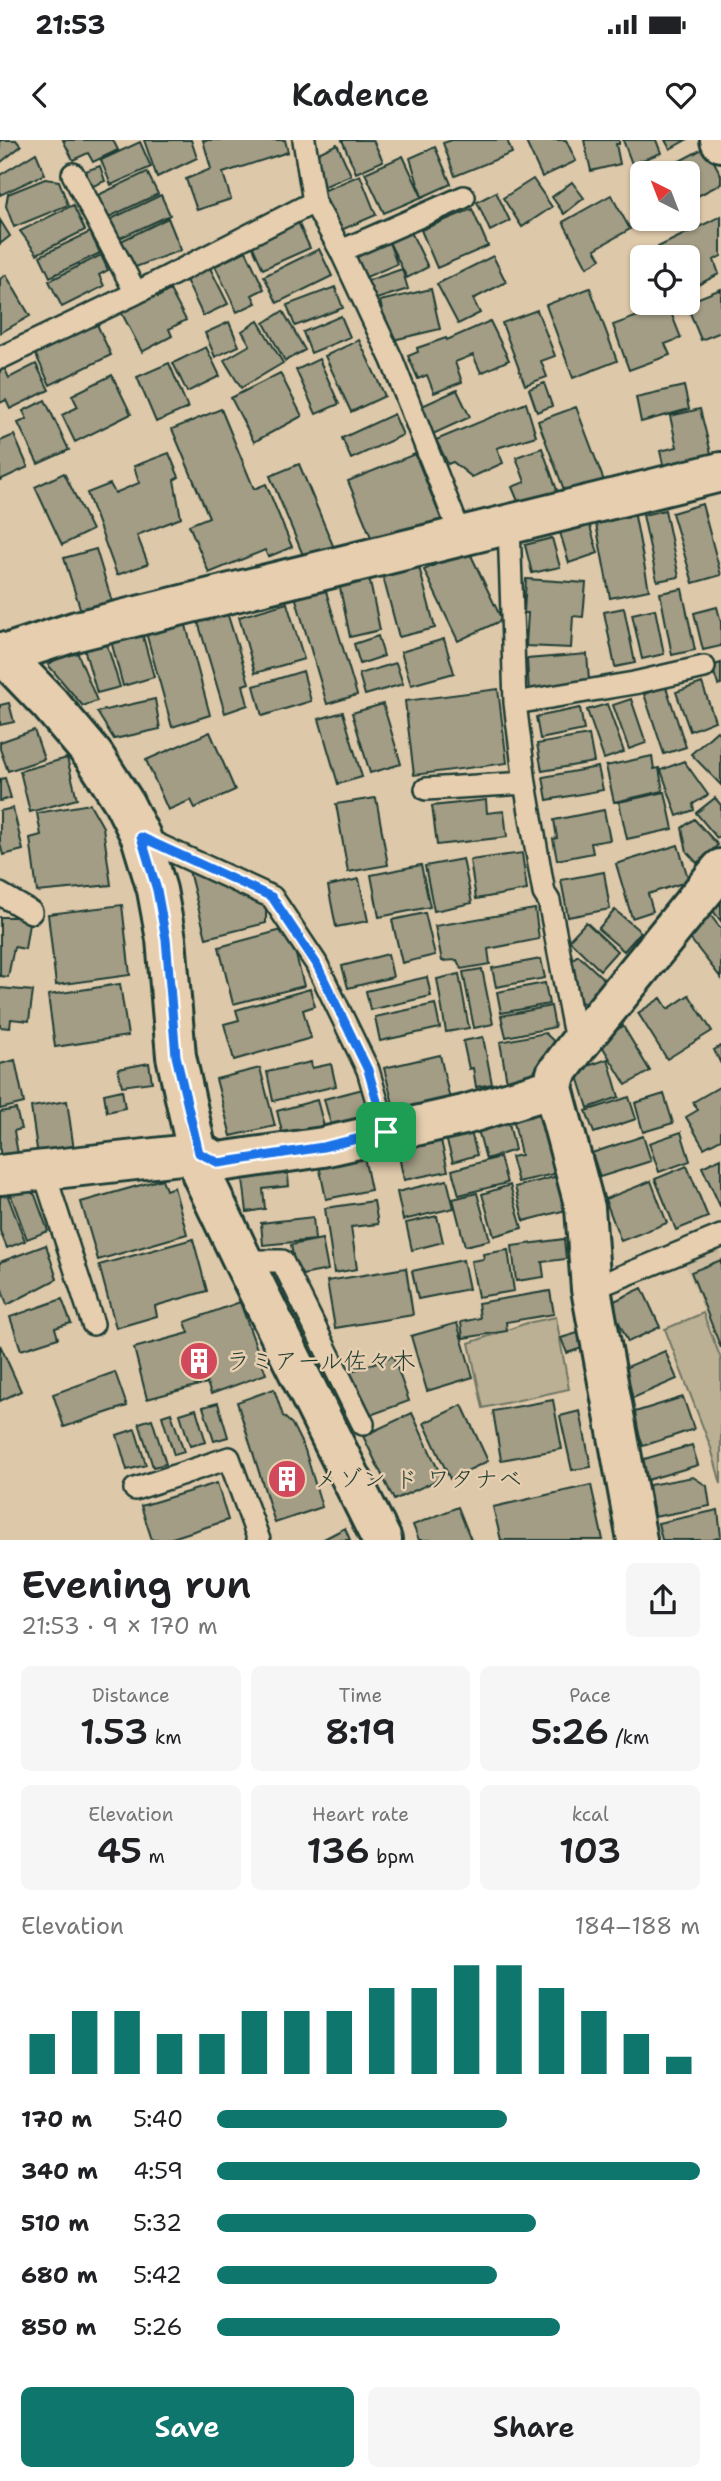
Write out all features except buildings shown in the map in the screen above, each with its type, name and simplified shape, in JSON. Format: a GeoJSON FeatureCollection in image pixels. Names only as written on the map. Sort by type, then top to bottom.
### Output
{"type":"FeatureCollection","features":[{"type":"Feature","properties":{"kind":"street"},"geometry":{"type":"LineString","coordinates":[[382,1539],[202,1175],[176,1056],[157,890],[141,837],[123,802],[93,756],[50,704],[1,655],[77,631],[721,471]]}},
{"type":"Feature","properties":{"kind":"street"},"geometry":{"type":"LineString","coordinates":[[637,1539],[590,1289],[585,1208],[553,1088],[556,1074],[577,1046],[721,869]]}},
{"type":"Feature","properties":{"kind":"street"},"geometry":{"type":"LineString","coordinates":[[0,1175],[199,1153],[219,1163],[323,1147],[464,1115],[553,1088]]}},
{"type":"Feature","properties":{"kind":"lane"},"geometry":{"type":"LineString","coordinates":[[304,140],[314,202],[341,251],[392,360],[461,536]]}},
{"type":"Feature","properties":{"kind":"lane"},"geometry":{"type":"LineString","coordinates":[[73,174],[136,293]]}},
{"type":"Feature","properties":{"kind":"lane"},"geometry":{"type":"LineString","coordinates":[[341,251],[464,197]]}},
{"type":"Feature","properties":{"kind":"lane"},"geometry":{"type":"LineString","coordinates":[[0,358],[136,293],[314,202]]}},
{"type":"Feature","properties":{"kind":"lane"},"geometry":{"type":"LineString","coordinates":[[509,524],[516,703],[525,783],[544,893],[549,901],[577,1046]]}},
{"type":"Feature","properties":{"kind":"lane"},"geometry":{"type":"LineString","coordinates":[[516,703],[635,683],[704,667]]}},
{"type":"Feature","properties":{"kind":"lane"},"geometry":{"type":"LineString","coordinates":[[426,789],[525,783]]}},
{"type":"Feature","properties":{"kind":"lane"},"geometry":{"type":"LineString","coordinates":[[141,837],[272,897],[316,963],[368,1070],[386,1132]]}},
{"type":"Feature","properties":{"kind":"lane"},"geometry":{"type":"LineString","coordinates":[[0,894],[31,912]]}},
{"type":"Feature","properties":{"kind":"lane"},"geometry":{"type":"LineString","coordinates":[[43,1169],[93,1324]]}},
{"type":"Feature","properties":{"kind":"lane"},"geometry":{"type":"LineString","coordinates":[[590,1289],[721,1236]]}},
{"type":"Feature","properties":{"kind":"lane"},"geometry":{"type":"LineString","coordinates":[[243,1261],[282,1261],[363,1424]]}},
{"type":"Feature","properties":{"kind":"lane"},"geometry":{"type":"LineString","coordinates":[[135,1489],[229,1458],[259,1539]]}},
{"type":"Feature","properties":{"kind":"shaded area"},"geometry":{"type":"Polygon","coordinates":[[[721,1249],[721,1355],[685,1264],[721,1249]]]}},
{"type":"Feature","properties":{"kind":"shaded area"},"geometry":{"type":"Polygon","coordinates":[[[703,1313],[721,1359],[721,1484],[711,1448],[665,1329],[703,1313]]]}},
{"type":"Feature","properties":{"kind":"shaded area"},"geometry":{"type":"Polygon","coordinates":[[[556,1317],[569,1389],[483,1408],[469,1343],[527,1323],[556,1317]]]}},
{"type":"Feature","properties":{"kind":"place","name":"ラミアール佐々木"},"geometry":{"type":"Point","coordinates":[199,1361]}},
{"type":"Feature","properties":{"kind":"place","name":"メゾン ド ワタナベ"},"geometry":{"type":"Point","coordinates":[287,1479]}},
{"type":"Feature","properties":{"kind":"route"},"geometry":{"type":"LineString","coordinates":[[141,837],[272,897],[316,963],[368,1070],[386,1132],[323,1147],[219,1163],[199,1153],[176,1056],[166,939],[157,890],[141,837]]}}]}
